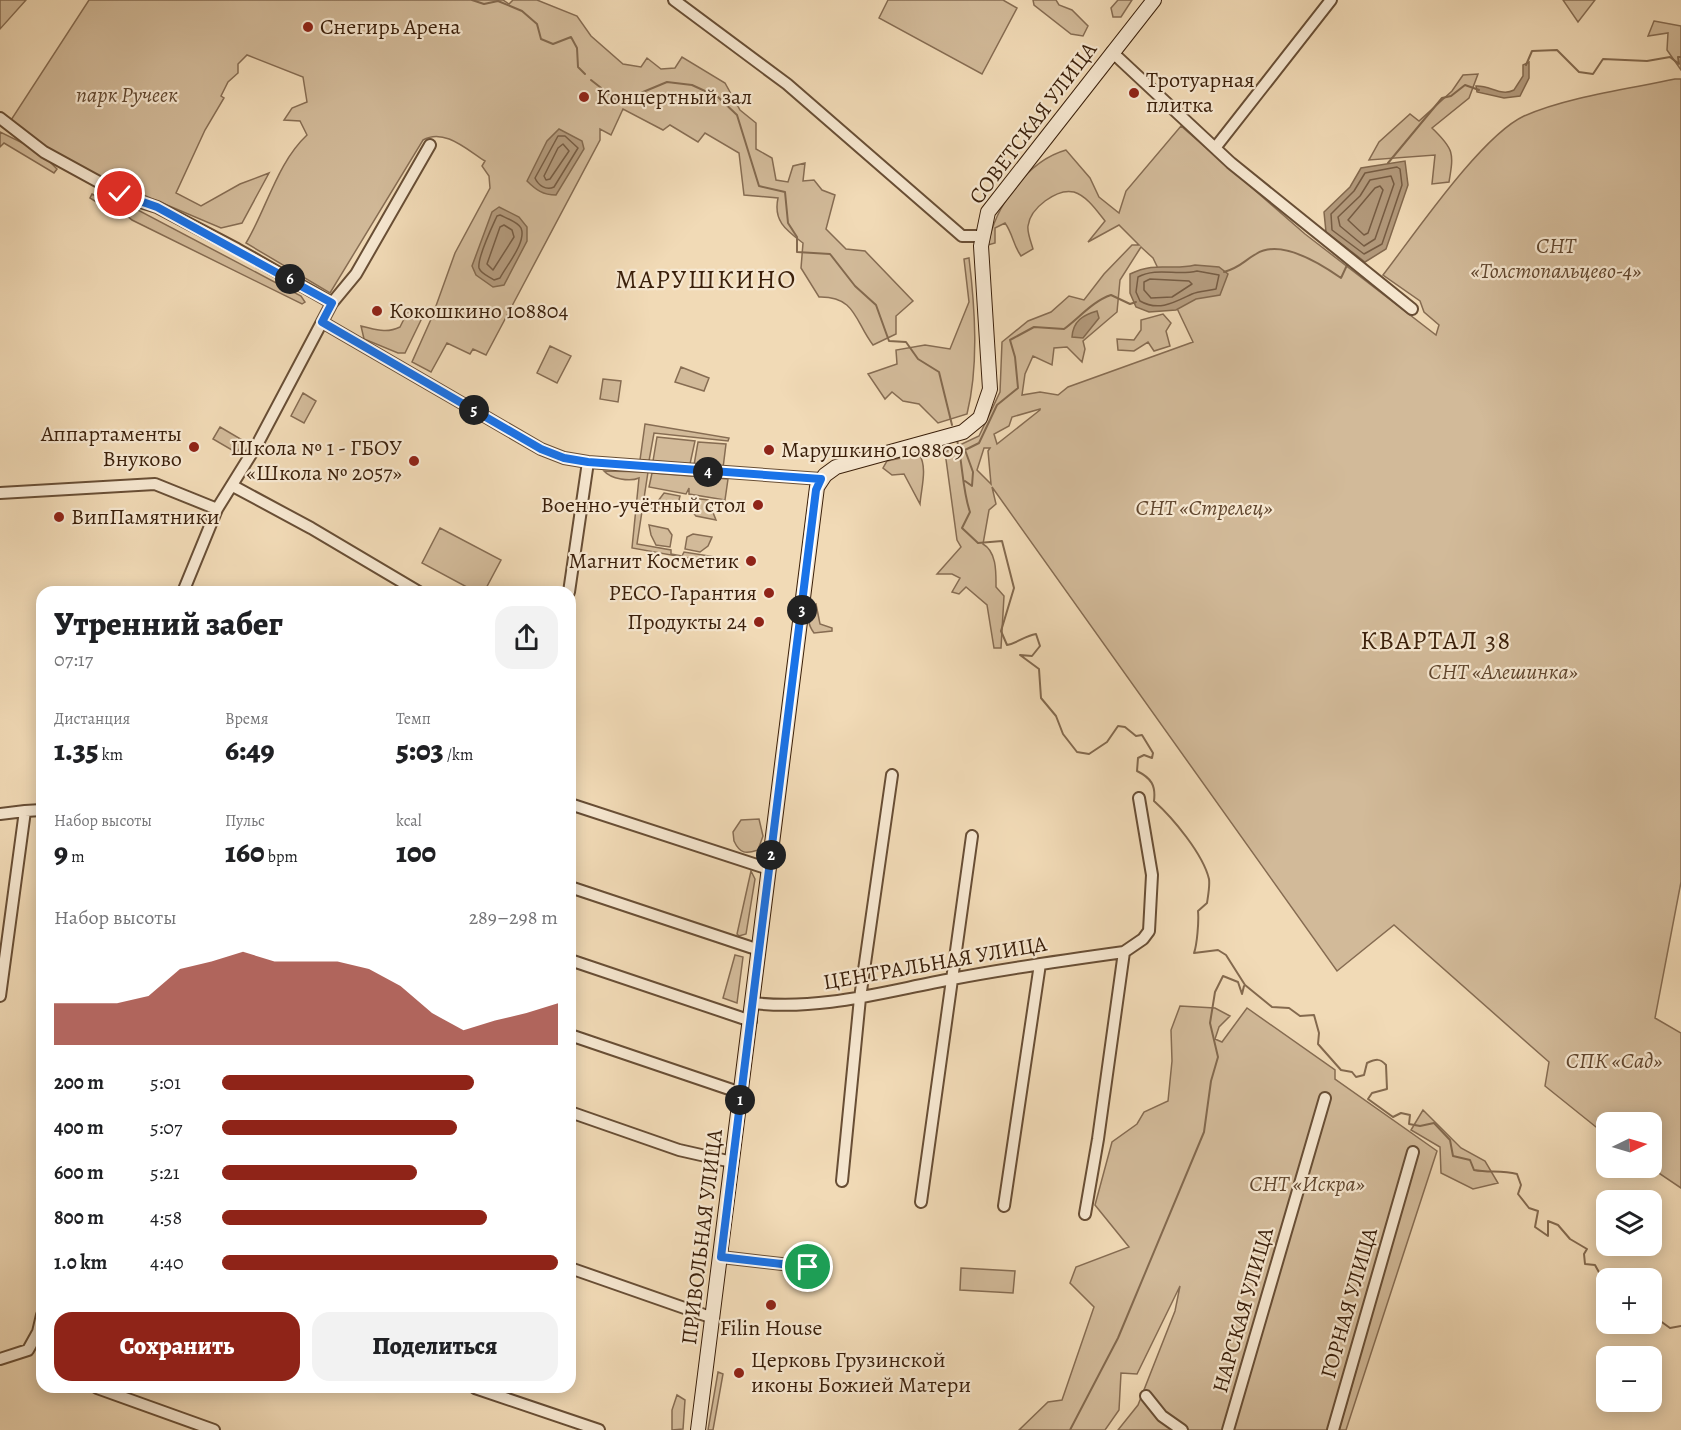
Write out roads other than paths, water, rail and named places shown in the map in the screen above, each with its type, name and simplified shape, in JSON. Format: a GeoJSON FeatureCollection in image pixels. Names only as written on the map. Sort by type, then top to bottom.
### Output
{"type":"FeatureCollection","features":[{"type":"Feature","properties":{"kind":"street"},"geometry":{"type":"LineString","coordinates":[[674,0],[787,84],[962,236],[982,236]]}},
{"type":"Feature","properties":{"kind":"street","name":"СОВЕТСКАЯ УЛИЦА"},"geometry":{"type":"LineString","coordinates":[[821,479],[832,469],[844,464],[969,428],[984,412],[990,389],[982,236],[992,204],[1154,0]]}},
{"type":"Feature","properties":{"kind":"street"},"geometry":{"type":"LineString","coordinates":[[1215,148],[1331,0]]}},
{"type":"Feature","properties":{"kind":"street"},"geometry":{"type":"LineString","coordinates":[[1113,52],[1215,148],[1412,309]]}},
{"type":"Feature","properties":{"kind":"street"},"geometry":{"type":"LineString","coordinates":[[0,118],[44,152],[128,198],[157,207],[207,233],[332,303]]}},
{"type":"Feature","properties":{"kind":"street"},"geometry":{"type":"LineString","coordinates":[[185,586],[217,509],[233,486],[332,303],[356,274],[430,145]]}},
{"type":"Feature","properties":{"kind":"street"},"geometry":{"type":"LineString","coordinates":[[322,322],[541,449],[564,458],[588,462],[821,479]]}},
{"type":"Feature","properties":{"kind":"street"},"geometry":{"type":"LineString","coordinates":[[570,586],[588,462]]}},
{"type":"Feature","properties":{"kind":"street","name":"ПРИВОЛЬНАЯ УЛИЦА"},"geometry":{"type":"LineString","coordinates":[[698,1430],[816,490],[821,479]]}},
{"type":"Feature","properties":{"kind":"street"},"geometry":{"type":"LineString","coordinates":[[0,494],[155,484],[217,509]]}},
{"type":"Feature","properties":{"kind":"street"},"geometry":{"type":"LineString","coordinates":[[233,486],[311,528],[408,586]]}},
{"type":"Feature","properties":{"kind":"street"},"geometry":{"type":"LineString","coordinates":[[842,1181],[860,998],[892,775]]}},
{"type":"Feature","properties":{"kind":"street"},"geometry":{"type":"LineString","coordinates":[[1084,1214],[1098,1138],[1124,952],[1143,939],[1149,931],[1152,875],[1139,798]]}},
{"type":"Feature","properties":{"kind":"street"},"geometry":{"type":"LineString","coordinates":[[576,806],[769,869]]}},
{"type":"Feature","properties":{"kind":"street"},"geometry":{"type":"LineString","coordinates":[[0,814],[36,810]]}},
{"type":"Feature","properties":{"kind":"street"},"geometry":{"type":"LineString","coordinates":[[0,996],[25,811]]}},
{"type":"Feature","properties":{"kind":"street"},"geometry":{"type":"LineString","coordinates":[[921,1202],[972,836]]}},
{"type":"Feature","properties":{"kind":"street"},"geometry":{"type":"LineString","coordinates":[[576,889],[759,950]]}},
{"type":"Feature","properties":{"kind":"street","name":"ЦЕНТРАЛЬНАЯ УЛИЦА"},"geometry":{"type":"LineString","coordinates":[[753,1003],[798,1007],[860,998],[952,978],[1124,952]]}},
{"type":"Feature","properties":{"kind":"street"},"geometry":{"type":"LineString","coordinates":[[576,962],[751,1021]]}},
{"type":"Feature","properties":{"kind":"street"},"geometry":{"type":"LineString","coordinates":[[1004,1206],[1040,964]]}},
{"type":"Feature","properties":{"kind":"street"},"geometry":{"type":"LineString","coordinates":[[576,1037],[741,1093]]}},
{"type":"Feature","properties":{"kind":"street","name":"НАРСКАЯ УЛИЦА"},"geometry":{"type":"LineString","coordinates":[[1228,1430],[1325,1098]]}},
{"type":"Feature","properties":{"kind":"street"},"geometry":{"type":"LineString","coordinates":[[576,1114],[680,1150],[732,1162]]}},
{"type":"Feature","properties":{"kind":"street","name":"ГОРНАЯ УЛИЦА"},"geometry":{"type":"LineString","coordinates":[[1332,1430],[1413,1152]]}},
{"type":"Feature","properties":{"kind":"street"},"geometry":{"type":"LineString","coordinates":[[721,1257],[808,1267]]}},
{"type":"Feature","properties":{"kind":"street"},"geometry":{"type":"LineString","coordinates":[[576,1270],[713,1318]]}},
{"type":"Feature","properties":{"kind":"street"},"geometry":{"type":"LineString","coordinates":[[0,1359],[26,1352],[36,1338]]}},
{"type":"Feature","properties":{"kind":"street"},"geometry":{"type":"LineString","coordinates":[[111,1393],[214,1430]]}},
{"type":"Feature","properties":{"kind":"street"},"geometry":{"type":"LineString","coordinates":[[490,1393],[599,1430]]}},
{"type":"Feature","properties":{"kind":"street"},"geometry":{"type":"LineString","coordinates":[[1146,1396],[1162,1416],[1182,1430]]}},
{"type":"Feature","properties":{"kind":"street"},"geometry":{"type":"LineString","coordinates":[[1162,1416],[1163,1430]]}},
{"type":"Feature","properties":{"kind":"water"},"geometry":{"type":"Polygon","coordinates":[[[1529,62],[1529,78],[1520,96],[1504,98],[1477,92],[1476,86],[1500,92],[1514,90],[1523,76],[1523,65],[1529,62]]]}},
{"type":"Feature","properties":{"kind":"water"},"geometry":{"type":"Polygon","coordinates":[[[559,129],[582,141],[584,149],[556,195],[551,195],[540,191],[527,181],[547,141],[559,129]]]}},
{"type":"Feature","properties":{"kind":"water"},"geometry":{"type":"Polygon","coordinates":[[[1405,161],[1408,185],[1386,249],[1365,262],[1326,232],[1324,212],[1350,187],[1361,168],[1405,161]]]}},
{"type":"Feature","properties":{"kind":"water"},"geometry":{"type":"Polygon","coordinates":[[[499,207],[519,217],[527,227],[527,241],[504,285],[493,287],[476,275],[472,266],[492,212],[499,207]]]}},
{"type":"Feature","properties":{"kind":"water"},"geometry":{"type":"Polygon","coordinates":[[[1195,265],[1219,267],[1228,274],[1220,295],[1196,299],[1176,310],[1149,312],[1136,307],[1130,293],[1130,274],[1148,268],[1195,265]]]}},
{"type":"Feature","properties":{"kind":"water"},"geometry":{"type":"Polygon","coordinates":[[[1097,311],[1099,318],[1083,338],[1072,337],[1074,327],[1080,319],[1097,311]]]}},
{"type":"Feature","properties":{"kind":"waterway"},"geometry":{"type":"LineString","coordinates":[[472,0],[484,4],[498,1],[522,11],[537,24],[541,39],[553,44],[571,37],[577,48],[578,67],[585,74]]}},
{"type":"Feature","properties":{"kind":"waterway"},"geometry":{"type":"LineString","coordinates":[[1526,65],[1532,51],[1557,50],[1579,72],[1593,74],[1603,59],[1647,61],[1670,57],[1679,64],[1678,57],[1681,57]]}},
{"type":"Feature","properties":{"kind":"waterway"},"geometry":{"type":"LineString","coordinates":[[591,80],[619,102],[667,82],[692,85],[718,97],[737,115],[759,186],[785,192],[788,223],[797,237],[797,252],[830,254],[855,286],[876,305],[889,341],[906,342],[918,359],[939,372],[952,425]]}},
{"type":"Feature","properties":{"kind":"waterway"},"geometry":{"type":"LineString","coordinates":[[1388,163],[1442,98],[1451,96],[1465,85],[1479,90]]}},
{"type":"Feature","properties":{"kind":"waterway"},"geometry":{"type":"LineString","coordinates":[[1224,272],[1256,254],[1277,249],[1312,260],[1341,278],[1348,263]]}},
{"type":"Feature","properties":{"kind":"waterway"},"geometry":{"type":"LineString","coordinates":[[965,481],[972,486],[973,472],[965,450],[979,443],[997,405],[1018,388],[1015,357],[1010,340],[1034,327],[1064,329],[1092,305],[1111,295],[1130,304],[1136,302]]}},
{"type":"Feature","properties":{"kind":"waterway"},"geometry":{"type":"LineString","coordinates":[[957,440],[970,512],[962,528],[978,543],[1002,541],[1014,588],[1001,631],[1007,645],[1036,634],[1040,646],[1032,656],[1020,655],[1039,669],[1041,698],[1056,716],[1063,734],[1077,752],[1089,754],[1107,742],[1118,726],[1125,727],[1136,736],[1142,735],[1153,753],[1152,758],[1144,755],[1138,758],[1137,771],[1152,783],[1154,801],[1186,837],[1201,859],[1209,879],[1207,903],[1198,911],[1198,933],[1194,953],[1218,950],[1226,955],[1245,985],[1272,1007],[1289,1008],[1300,1016],[1314,1015],[1319,1033],[1318,1044],[1341,1070],[1352,1072],[1356,1077],[1364,1075],[1367,1063],[1382,1061],[1386,1065],[1387,1089],[1372,1093],[1368,1099],[1393,1117],[1401,1113],[1410,1115],[1409,1124],[1420,1126],[1434,1123],[1450,1140],[1453,1156],[1470,1160],[1474,1170],[1517,1174],[1521,1185],[1518,1194],[1529,1208],[1538,1211],[1535,1227],[1548,1236],[1548,1221],[1558,1225],[1570,1239],[1587,1249],[1584,1254],[1585,1264],[1595,1265],[1597,1268]]}},
{"type":"Feature","properties":{"kind":"waterway"},"geometry":{"type":"LineString","coordinates":[[1070,1430],[1118,1338],[1204,1132],[1211,1081],[1218,1057],[1210,1023],[1215,992],[1223,976],[1238,982],[1242,994],[1244,986]]}},
{"type":"Feature","properties":{"kind":"waterway"},"geometry":{"type":"LineString","coordinates":[[1662,1322],[1670,1328],[1681,1326]]}},
{"type":"Feature","properties":{"kind":"place","name":"Снегирь Арена"},"geometry":{"type":"Point","coordinates":[308,27]}},
{"type":"Feature","properties":{"kind":"place","name":"Тротуарная плитка"},"geometry":{"type":"Point","coordinates":[1134,93]}},
{"type":"Feature","properties":{"kind":"place","name":"Концертный зал"},"geometry":{"type":"Point","coordinates":[584,97]}},
{"type":"Feature","properties":{"kind":"place","name":"Кокошкино 108804"},"geometry":{"type":"Point","coordinates":[377,311]}},
{"type":"Feature","properties":{"kind":"place","name":"Аппартаменты Внуково"},"geometry":{"type":"Point","coordinates":[194,447]}},
{"type":"Feature","properties":{"kind":"place","name":"Марушкино 108809"},"geometry":{"type":"Point","coordinates":[769,450]}},
{"type":"Feature","properties":{"kind":"place","name":"Школа № 1 - ГБОУ «Школа № 2057»"},"geometry":{"type":"Point","coordinates":[414,461]}},
{"type":"Feature","properties":{"kind":"place","name":"Военно-учётный стол"},"geometry":{"type":"Point","coordinates":[758,505]}},
{"type":"Feature","properties":{"kind":"place","name":"ВипПамятники"},"geometry":{"type":"Point","coordinates":[59,517]}},
{"type":"Feature","properties":{"kind":"place","name":"Магнит Косметик"},"geometry":{"type":"Point","coordinates":[751,561]}},
{"type":"Feature","properties":{"kind":"place","name":"РЕСО-Гарантия"},"geometry":{"type":"Point","coordinates":[769,593]}},
{"type":"Feature","properties":{"kind":"place","name":"Продукты 24"},"geometry":{"type":"Point","coordinates":[759,622]}},
{"type":"Feature","properties":{"kind":"place","name":"Filin House"},"geometry":{"type":"Point","coordinates":[771,1305]}},
{"type":"Feature","properties":{"kind":"place","name":"Церковь Грузинской иконы Божией Матери"},"geometry":{"type":"Point","coordinates":[739,1373]}},
{"type":"Feature","properties":{"kind":"district","name":"МАРУШКИНО"},"geometry":{"type":"Point","coordinates":[706,279]}},
{"type":"Feature","properties":{"kind":"district","name":"КВАРТАЛ 38"},"geometry":{"type":"Point","coordinates":[1436,640]}},
{"type":"Feature","properties":{"kind":"park label","name":"парк Ручеек"},"geometry":{"type":"Point","coordinates":[127,95]}},
{"type":"Feature","properties":{"kind":"park label","name":"СНТ «Толстопальцево-4»"},"geometry":{"type":"Point","coordinates":[1556,258]}},
{"type":"Feature","properties":{"kind":"park label","name":"СНТ «Стрелец»"},"geometry":{"type":"Point","coordinates":[1204,508]}},
{"type":"Feature","properties":{"kind":"park label","name":"СНТ «Алешинка»"},"geometry":{"type":"Point","coordinates":[1503,672]}},
{"type":"Feature","properties":{"kind":"park label","name":"СПК «Сад»"},"geometry":{"type":"Point","coordinates":[1614,1061]}},
{"type":"Feature","properties":{"kind":"park label","name":"СНТ «Искра»"},"geometry":{"type":"Point","coordinates":[1307,1184]}}]}
